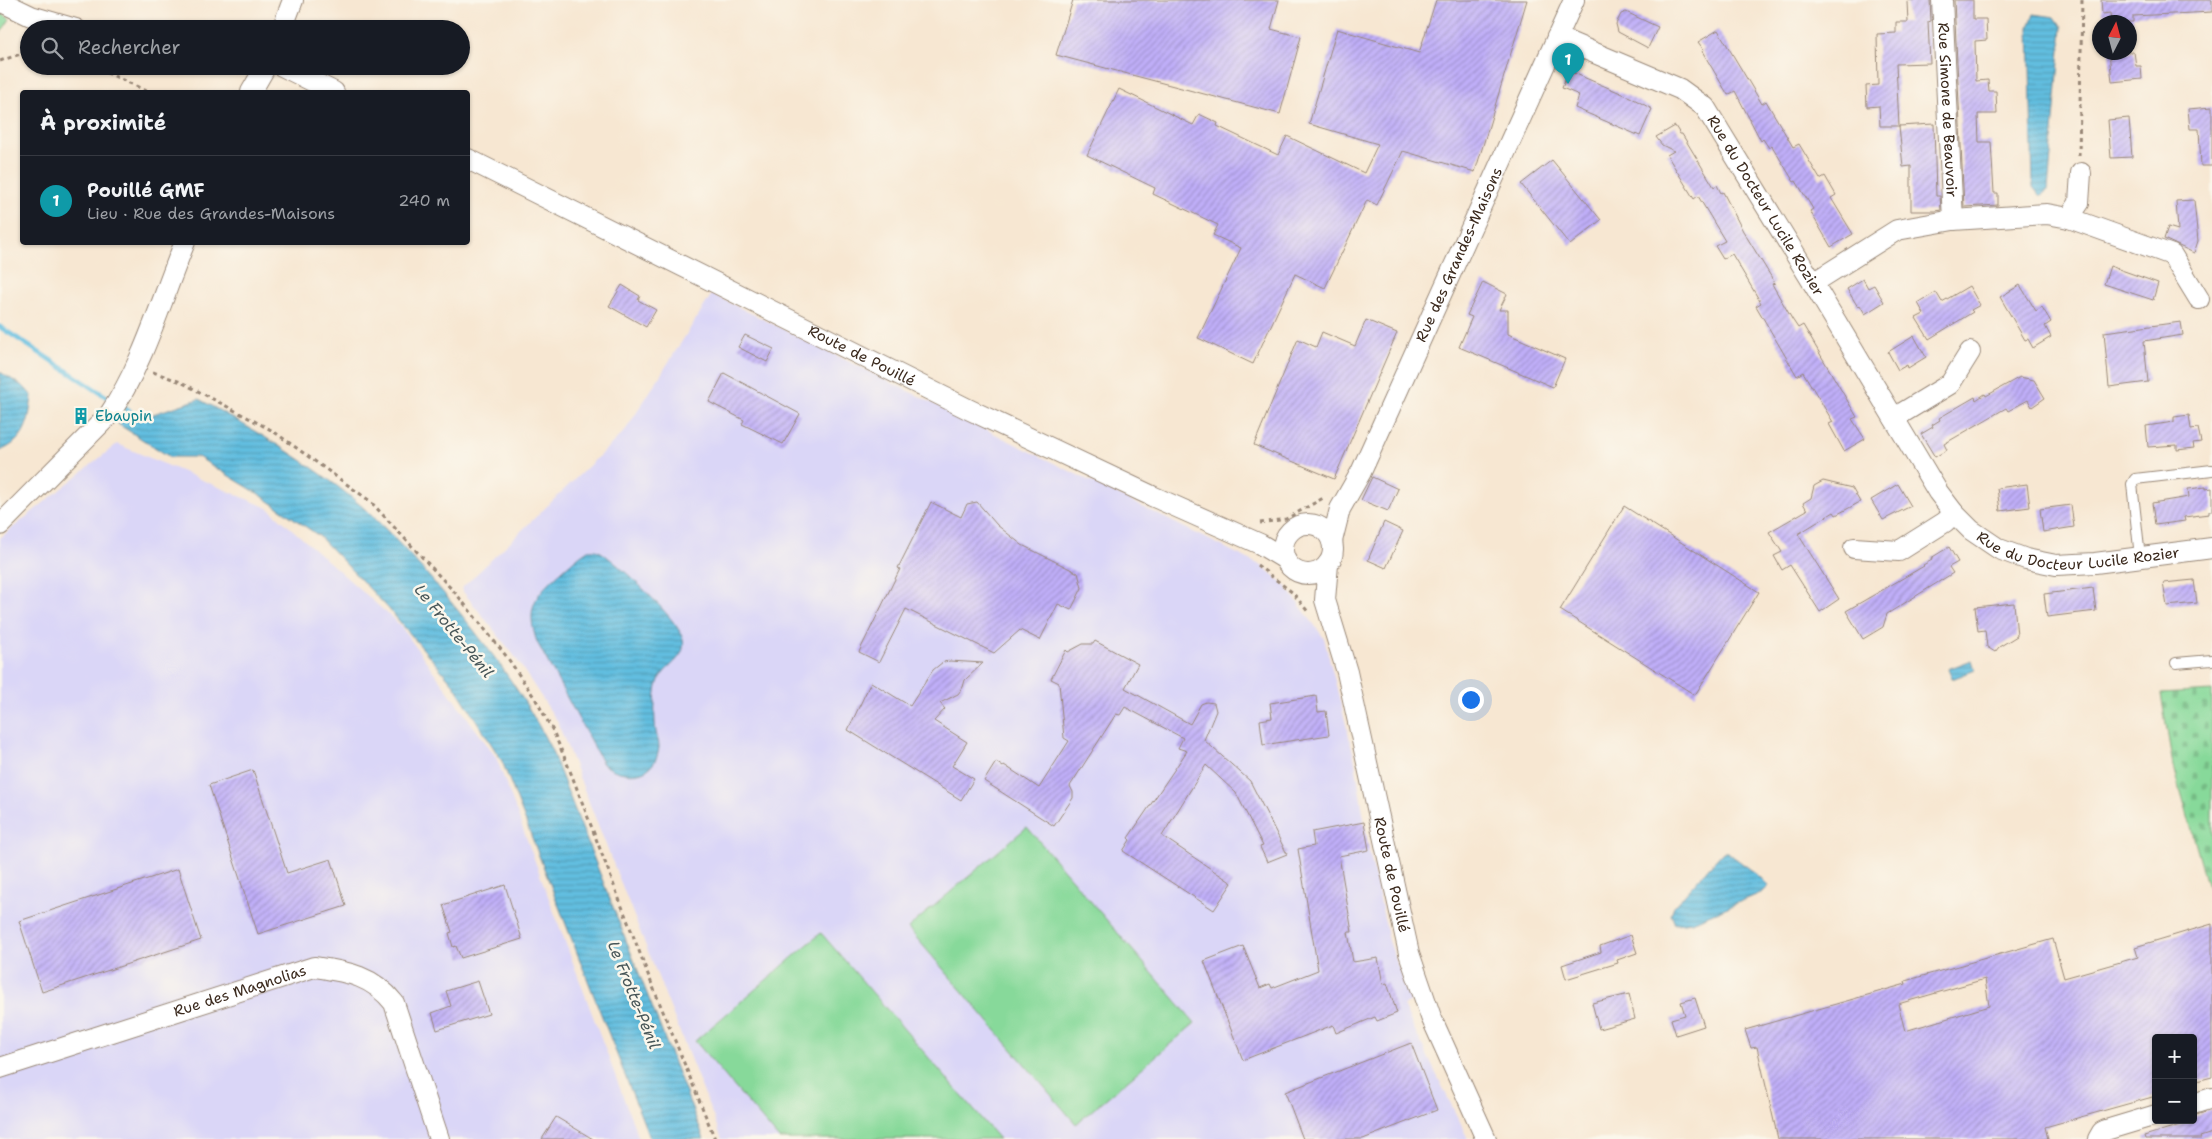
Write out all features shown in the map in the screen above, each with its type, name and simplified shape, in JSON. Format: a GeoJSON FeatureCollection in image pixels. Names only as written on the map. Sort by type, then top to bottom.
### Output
{"type":"FeatureCollection","features":[{"type":"Feature","properties":{"kind":"street"},"geometry":{"type":"LineString","coordinates":[[285,20],[293,0]]}},
{"type":"Feature","properties":{"kind":"street","name":"Rue des Grandes-Maisons"},"geometry":{"type":"LineString","coordinates":[[1334,502],[1361,472],[1574,0]]}},
{"type":"Feature","properties":{"kind":"street","name":"Rue Simone de Beauvoir"},"geometry":{"type":"LineString","coordinates":[[1942,0],[1953,220]]}},
{"type":"Feature","properties":{"kind":"street"},"geometry":{"type":"LineString","coordinates":[[0,1],[31,16],[45,20]]}},
{"type":"Feature","properties":{"kind":"street","name":"Rue du Docteur Lucile Rozier"},"geometry":{"type":"LineString","coordinates":[[1557,37],[1680,89],[1705,107],[1938,492],[1954,513],[1971,530],[2000,549],[2026,559],[2056,565],[2095,563],[2212,548]]}},
{"type":"Feature","properties":{"kind":"street"},"geometry":{"type":"LineString","coordinates":[[253,90],[261,75]]}},
{"type":"Feature","properties":{"kind":"street"},"geometry":{"type":"LineString","coordinates":[[300,75],[330,90]]}},
{"type":"Feature","properties":{"kind":"street","name":"Route de Pouillé"},"geometry":{"type":"LineString","coordinates":[[470,160],[968,408],[1152,496],[1256,552],[1286,559]]}},
{"type":"Feature","properties":{"kind":"street"},"geometry":{"type":"LineString","coordinates":[[2069,218],[2079,203],[2081,173]]}},
{"type":"Feature","properties":{"kind":"street"},"geometry":{"type":"LineString","coordinates":[[1813,283],[1897,230],[1953,220],[2047,214],[2069,218],[2172,255],[2200,299]]}},
{"type":"Feature","properties":{"kind":"street"},"geometry":{"type":"LineString","coordinates":[[0,525],[109,415],[132,375],[184,245]]}},
{"type":"Feature","properties":{"kind":"street"},"geometry":{"type":"LineString","coordinates":[[1894,418],[1950,384],[1970,352]]}},
{"type":"Feature","properties":{"kind":"street"},"geometry":{"type":"LineString","coordinates":[[1315,524],[1334,502]]}},
{"type":"Feature","properties":{"kind":"street"},"geometry":{"type":"LineString","coordinates":[[1286,536],[1283,544],[1286,559],[1290,565],[1302,573],[1316,572],[1328,564],[1334,550],[1332,542],[1334,502]]}},
{"type":"Feature","properties":{"kind":"street"},"geometry":{"type":"LineString","coordinates":[[1854,548],[1899,551],[1945,522],[1954,513]]}},
{"type":"Feature","properties":{"kind":"street"},"geometry":{"type":"LineString","coordinates":[[1256,552],[1286,536],[1299,525],[1315,524],[1323,528],[1332,542]]}},
{"type":"Feature","properties":{"kind":"street","name":"Route de Pouillé"},"geometry":{"type":"LineString","coordinates":[[1328,564],[1325,600],[1347,672],[1409,953],[1430,1017],[1486,1139]]}},
{"type":"Feature","properties":{"kind":"street","name":"Route de Pouillé"},"geometry":{"type":"LineString","coordinates":[[1302,573],[1325,600]]}},
{"type":"Feature","properties":{"kind":"street","name":"Rue des Magnolias"},"geometry":{"type":"LineString","coordinates":[[0,1068],[314,967],[350,972],[384,989],[394,1003],[439,1139]]}},
{"type":"Feature","properties":{"kind":"street"},"geometry":{"type":"LineString","coordinates":[[2197,1103],[2212,1098]]}},
{"type":"Feature","properties":{"kind":"street"},"geometry":{"type":"LineString","coordinates":[[2098,1139],[2099,1135],[2106,1130],[2152,1116]]}},
{"type":"Feature","properties":{"kind":"lane"},"geometry":{"type":"LineString","coordinates":[[2140,557],[2132,484],[2135,479],[2212,470]]}},
{"type":"Feature","properties":{"kind":"lane"},"geometry":{"type":"LineString","coordinates":[[2176,663],[2212,660]]}},
{"type":"Feature","properties":{"kind":"path"},"geometry":{"type":"LineString","coordinates":[[2081,173],[2079,153],[2080,85],[2082,79],[2083,47],[2082,0]]}},
{"type":"Feature","properties":{"kind":"path"},"geometry":{"type":"LineString","coordinates":[[0,61],[20,54]]}},
{"type":"Feature","properties":{"kind":"path"},"geometry":{"type":"LineString","coordinates":[[112,75],[145,90]]}},
{"type":"Feature","properties":{"kind":"path"},"geometry":{"type":"LineString","coordinates":[[132,375],[181,382],[273,431],[370,500],[458,596],[507,657],[536,700],[556,738],[649,977],[715,1139]]}},
{"type":"Feature","properties":{"kind":"path"},"geometry":{"type":"LineString","coordinates":[[1255,524],[1286,519],[1334,502]]}},
{"type":"Feature","properties":{"kind":"path"},"geometry":{"type":"LineString","coordinates":[[1256,552],[1315,620]]}},
{"type":"Feature","properties":{"kind":"shaded area"},"geometry":{"type":"Polygon","coordinates":[[[712,294],[1262,566],[1285,585],[1324,638],[1354,756],[1369,850],[1389,941],[1411,1002],[1403,1006],[1468,1139],[722,1139],[557,721],[513,654],[461,589],[625,431],[712,294]]]}},
{"type":"Feature","properties":{"kind":"shaded area"},"geometry":{"type":"Polygon","coordinates":[[[117,444],[268,508],[399,624],[496,757],[639,1139],[0,1139],[0,538],[117,444]]]}},
{"type":"Feature","properties":{"kind":"green space"},"geometry":{"type":"Polygon","coordinates":[[[0,12],[10,19],[0,34],[0,12]]]}},
{"type":"Feature","properties":{"kind":"green space"},"geometry":{"type":"Polygon","coordinates":[[[2212,691],[2212,902],[2172,760],[2161,694],[2212,691]]]}},
{"type":"Feature","properties":{"kind":"green space"},"geometry":{"type":"Polygon","coordinates":[[[1027,827],[1195,1023],[1076,1124],[908,928],[1027,827]]]}},
{"type":"Feature","properties":{"kind":"green space"},"geometry":{"type":"Polygon","coordinates":[[[821,933],[999,1139],[779,1139],[695,1041],[821,933]]]}},
{"type":"Feature","properties":{"kind":"water"},"geometry":{"type":"Polygon","coordinates":[[[2034,14],[2055,17],[2062,27],[2048,190],[2040,196],[2033,187],[2029,27],[2034,14]]]}},
{"type":"Feature","properties":{"kind":"water"},"geometry":{"type":"Polygon","coordinates":[[[0,372],[24,387],[32,396],[27,422],[21,436],[9,447],[0,451],[0,372]]]}},
{"type":"Feature","properties":{"kind":"water"},"geometry":{"type":"Polygon","coordinates":[[[199,399],[306,464],[327,478],[366,510],[441,590],[487,647],[515,686],[551,749],[704,1139],[650,1139],[502,761],[454,685],[388,608],[319,536],[259,494],[198,457],[170,457],[118,424],[128,411],[138,419],[199,399]]]}},
{"type":"Feature","properties":{"kind":"water"},"geometry":{"type":"Polygon","coordinates":[[[588,550],[599,551],[632,578],[671,619],[683,639],[681,653],[658,683],[655,700],[656,732],[659,743],[657,758],[646,770],[638,773],[620,772],[603,764],[537,642],[534,630],[532,611],[539,595],[552,580],[588,550]]]}},
{"type":"Feature","properties":{"kind":"water"},"geometry":{"type":"Polygon","coordinates":[[[1972,660],[1975,670],[1952,679],[1948,669],[1972,660]]]}},
{"type":"Feature","properties":{"kind":"water"},"geometry":{"type":"Polygon","coordinates":[[[1723,852],[1727,852],[1758,875],[1769,886],[1763,892],[1692,922],[1675,924],[1671,914],[1674,906],[1723,852]]]}},
{"type":"Feature","properties":{"kind":"building"},"geometry":{"type":"Polygon","coordinates":[[[1073,0],[1279,0],[1271,29],[1301,37],[1280,114],[1056,55],[1073,0]]]}},
{"type":"Feature","properties":{"kind":"building"},"geometry":{"type":"Polygon","coordinates":[[[1436,0],[1527,0],[1475,172],[1403,151],[1377,205],[1367,200],[1325,288],[1295,274],[1253,364],[1198,338],[1241,248],[1213,235],[1218,225],[1153,194],[1155,188],[1087,155],[1119,89],[1193,125],[1199,114],[1218,123],[1217,126],[1278,155],[1287,136],[1364,173],[1378,144],[1309,124],[1337,29],[1419,53],[1436,0]]]}},
{"type":"Feature","properties":{"kind":"building"},"geometry":{"type":"Polygon","coordinates":[[[1909,0],[1930,0],[1931,21],[1928,22],[1930,63],[1896,64],[1899,126],[1880,126],[1879,106],[1867,107],[1866,86],[1878,85],[1877,34],[1896,33],[1896,22],[1908,22],[1907,2],[1909,0]]]}},
{"type":"Feature","properties":{"kind":"building"},"geometry":{"type":"Polygon","coordinates":[[[1954,0],[1973,0],[1973,19],[1986,19],[1987,40],[1975,41],[1976,81],[1988,80],[1989,91],[1996,91],[1997,114],[1978,114],[1979,142],[1991,142],[1994,193],[1998,193],[1998,205],[1964,207],[1954,0]]]}},
{"type":"Feature","properties":{"kind":"building"},"geometry":{"type":"Polygon","coordinates":[[[2101,0],[2212,0],[2212,12],[2137,16],[2102,14],[2101,0]]]}},
{"type":"Feature","properties":{"kind":"building"},"geometry":{"type":"Polygon","coordinates":[[[1626,12],[1658,27],[1648,48],[1618,32],[1616,24],[1621,14],[1626,12]]]}},
{"type":"Feature","properties":{"kind":"building"},"geometry":{"type":"Polygon","coordinates":[[[1718,30],[1762,104],[1766,101],[1793,147],[1799,144],[1820,179],[1825,176],[1836,195],[1831,198],[1853,234],[1831,247],[1810,211],[1813,209],[1796,181],[1794,182],[1772,146],[1769,148],[1763,139],[1761,141],[1735,91],[1728,95],[1702,51],[1704,50],[1698,42],[1718,30]]]}},
{"type":"Feature","properties":{"kind":"building"},"geometry":{"type":"Polygon","coordinates":[[[2110,60],[2135,60],[2136,66],[2141,66],[2142,79],[2112,82],[2110,60]]]}},
{"type":"Feature","properties":{"kind":"building"},"geometry":{"type":"Polygon","coordinates":[[[1569,71],[1630,97],[1652,109],[1640,136],[1575,108],[1579,95],[1562,88],[1569,71]]]}},
{"type":"Feature","properties":{"kind":"building"},"geometry":{"type":"Polygon","coordinates":[[[2212,107],[2212,166],[2201,166],[2199,129],[2190,129],[2188,109],[2212,107]]]}},
{"type":"Feature","properties":{"kind":"building"},"geometry":{"type":"Polygon","coordinates":[[[2129,118],[2132,157],[2111,158],[2108,120],[2129,118]]]}},
{"type":"Feature","properties":{"kind":"building"},"geometry":{"type":"Polygon","coordinates":[[[1934,124],[1936,196],[1940,196],[1941,210],[1911,211],[1911,166],[1903,167],[1899,126],[1934,124]]]}},
{"type":"Feature","properties":{"kind":"building"},"geometry":{"type":"Polygon","coordinates":[[[1675,126],[1680,134],[1682,134],[1714,187],[1717,185],[1721,193],[1723,192],[1743,231],[1775,283],[1772,284],[1792,319],[1798,328],[1803,325],[1857,417],[1852,419],[1865,439],[1844,451],[1829,424],[1833,422],[1803,372],[1797,376],[1756,306],[1761,303],[1732,254],[1723,259],[1715,246],[1725,241],[1698,196],[1694,199],[1667,155],[1674,151],[1662,145],[1656,137],[1675,126]]]}},
{"type":"Feature","properties":{"kind":"building"},"geometry":{"type":"Polygon","coordinates":[[[1552,160],[1601,220],[1570,245],[1521,184],[1552,160]]]}},
{"type":"Feature","properties":{"kind":"building"},"geometry":{"type":"Polygon","coordinates":[[[2194,200],[2198,241],[2194,253],[2164,239],[2168,227],[2178,230],[2176,201],[2194,200]]]}},
{"type":"Feature","properties":{"kind":"building"},"geometry":{"type":"Polygon","coordinates":[[[2110,266],[2158,283],[2153,300],[2104,284],[2110,266]]]}},
{"type":"Feature","properties":{"kind":"building"},"geometry":{"type":"Polygon","coordinates":[[[1863,279],[1868,288],[1874,285],[1884,302],[1865,314],[1860,305],[1858,307],[1847,289],[1863,279]]]}},
{"type":"Feature","properties":{"kind":"building"},"geometry":{"type":"Polygon","coordinates":[[[1483,282],[1507,294],[1499,310],[1508,310],[1508,334],[1565,359],[1553,387],[1459,347],[1472,317],[1467,315],[1483,282]]]}},
{"type":"Feature","properties":{"kind":"building"},"geometry":{"type":"Polygon","coordinates":[[[622,285],[640,296],[638,300],[656,310],[646,327],[609,306],[622,285]]]}},
{"type":"Feature","properties":{"kind":"building"},"geometry":{"type":"Polygon","coordinates":[[[2020,285],[2036,311],[2042,307],[2051,322],[2045,326],[2051,337],[2033,348],[2028,339],[2025,340],[2000,297],[2020,285]]]}},
{"type":"Feature","properties":{"kind":"building"},"geometry":{"type":"Polygon","coordinates":[[[1969,286],[1980,305],[1971,310],[1973,312],[1929,339],[1916,318],[1924,314],[1918,303],[1936,292],[1942,302],[1969,286]]]}},
{"type":"Feature","properties":{"kind":"building"},"geometry":{"type":"Polygon","coordinates":[[[1366,320],[1397,333],[1334,479],[1254,445],[1298,339],[1316,347],[1322,332],[1355,346],[1366,320]]]}},
{"type":"Feature","properties":{"kind":"building"},"geometry":{"type":"Polygon","coordinates":[[[2181,322],[2183,335],[2144,341],[2148,382],[2109,387],[2104,332],[2181,322]]]}},
{"type":"Feature","properties":{"kind":"building"},"geometry":{"type":"Polygon","coordinates":[[[745,335],[774,349],[767,362],[738,347],[745,335]]]}},
{"type":"Feature","properties":{"kind":"building"},"geometry":{"type":"Polygon","coordinates":[[[1914,336],[1926,357],[1908,368],[1907,365],[1898,370],[1888,352],[1914,336]]]}},
{"type":"Feature","properties":{"kind":"building"},"geometry":{"type":"Polygon","coordinates":[[[724,373],[800,414],[783,444],[742,424],[744,420],[709,402],[724,373]]]}},
{"type":"Feature","properties":{"kind":"building"},"geometry":{"type":"Polygon","coordinates":[[[2020,377],[2034,380],[2045,398],[2032,407],[2028,400],[2008,411],[2006,408],[1944,444],[1947,450],[1935,457],[1921,434],[1933,427],[1932,425],[1940,420],[1939,418],[1975,397],[1976,400],[1985,394],[1986,396],[2020,377]]]}},
{"type":"Feature","properties":{"kind":"building"},"geometry":{"type":"Polygon","coordinates":[[[2189,415],[2191,429],[2198,428],[2201,442],[2193,443],[2194,448],[2177,450],[2177,445],[2148,447],[2146,426],[2174,422],[2174,417],[2189,415]]]}},
{"type":"Feature","properties":{"kind":"building"},"geometry":{"type":"Polygon","coordinates":[[[1372,477],[1398,489],[1388,511],[1361,500],[1372,477]]]}},
{"type":"Feature","properties":{"kind":"building"},"geometry":{"type":"Polygon","coordinates":[[[1823,481],[1852,488],[1860,502],[1836,515],[1834,512],[1798,534],[1839,599],[1820,612],[1790,565],[1782,570],[1774,556],[1782,552],[1769,532],[1807,510],[1803,503],[1811,498],[1814,486],[1823,481]]]}},
{"type":"Feature","properties":{"kind":"building"},"geometry":{"type":"Polygon","coordinates":[[[1898,484],[1911,506],[1883,520],[1871,500],[1898,484]]]}},
{"type":"Feature","properties":{"kind":"building"},"geometry":{"type":"Polygon","coordinates":[[[2027,484],[2030,507],[2000,511],[1997,488],[2027,484]]]}},
{"type":"Feature","properties":{"kind":"building"},"geometry":{"type":"Polygon","coordinates":[[[2206,487],[2206,489],[2212,488],[2212,511],[2209,511],[2209,514],[2184,517],[2185,521],[2155,525],[2152,503],[2189,497],[2188,489],[2206,487]]]}},
{"type":"Feature","properties":{"kind":"building"},"geometry":{"type":"Polygon","coordinates":[[[931,502],[961,517],[967,504],[977,502],[997,525],[1022,545],[1078,573],[1082,588],[1071,610],[1058,604],[1040,640],[1020,630],[994,653],[906,609],[879,662],[859,652],[931,502]]]}},
{"type":"Feature","properties":{"kind":"building"},"geometry":{"type":"Polygon","coordinates":[[[2071,505],[2074,527],[2043,532],[2040,509],[2071,505]]]}},
{"type":"Feature","properties":{"kind":"building"},"geometry":{"type":"Polygon","coordinates":[[[1624,506],[1759,592],[1695,695],[1560,610],[1624,506]]]}},
{"type":"Feature","properties":{"kind":"building"},"geometry":{"type":"Polygon","coordinates":[[[1384,522],[1403,531],[1386,568],[1368,560],[1384,522]]]}},
{"type":"Feature","properties":{"kind":"building"},"geometry":{"type":"Polygon","coordinates":[[[1949,547],[1958,562],[1949,567],[1953,573],[1887,614],[1883,627],[1863,639],[1846,611],[1924,566],[1932,560],[1931,558],[1949,547]]]}},
{"type":"Feature","properties":{"kind":"building"},"geometry":{"type":"Polygon","coordinates":[[[2194,580],[2197,603],[2167,606],[2163,583],[2194,580]]]}},
{"type":"Feature","properties":{"kind":"building"},"geometry":{"type":"Polygon","coordinates":[[[2093,588],[2096,611],[2047,617],[2044,594],[2093,588]]]}},
{"type":"Feature","properties":{"kind":"building"},"geometry":{"type":"Polygon","coordinates":[[[2014,603],[2017,636],[1999,647],[1995,652],[1987,647],[1985,630],[1978,631],[1975,607],[2014,603]]]}},
{"type":"Feature","properties":{"kind":"building"},"geometry":{"type":"Polygon","coordinates":[[[1095,641],[1138,664],[1125,688],[1190,724],[1201,704],[1206,702],[1214,703],[1216,711],[1204,740],[1250,781],[1287,854],[1267,862],[1260,847],[1263,846],[1236,793],[1206,765],[1162,836],[1232,883],[1214,910],[1123,851],[1130,840],[1128,838],[1187,751],[1178,748],[1183,738],[1125,707],[1120,715],[1116,714],[1070,786],[1073,798],[1054,826],[984,781],[996,762],[1003,767],[1004,765],[1039,788],[1069,741],[1064,738],[1059,683],[1051,679],[1066,650],[1068,652],[1083,644],[1093,644],[1095,641]]]}},
{"type":"Feature","properties":{"kind":"building"},"geometry":{"type":"Polygon","coordinates":[[[943,662],[983,663],[965,680],[958,694],[940,703],[945,709],[934,721],[967,742],[952,766],[974,779],[961,800],[848,730],[871,682],[910,706],[933,670],[943,662]]]}},
{"type":"Feature","properties":{"kind":"building"},"geometry":{"type":"Polygon","coordinates":[[[1316,696],[1318,712],[1326,711],[1329,735],[1263,745],[1260,720],[1272,718],[1270,703],[1316,696]]]}},
{"type":"Feature","properties":{"kind":"building"},"geometry":{"type":"Polygon","coordinates":[[[253,770],[287,873],[331,859],[346,906],[258,934],[209,785],[253,770]]]}},
{"type":"Feature","properties":{"kind":"building"},"geometry":{"type":"Polygon","coordinates":[[[1364,822],[1369,850],[1339,856],[1352,932],[1348,932],[1353,962],[1378,958],[1383,984],[1387,983],[1397,1013],[1377,1021],[1375,1017],[1336,1033],[1333,1025],[1243,1060],[1204,961],[1243,946],[1260,988],[1270,984],[1272,988],[1318,970],[1298,849],[1314,846],[1312,832],[1364,822]]]}},
{"type":"Feature","properties":{"kind":"building"},"geometry":{"type":"Polygon","coordinates":[[[178,869],[201,940],[42,992],[19,921],[178,869]]]}},
{"type":"Feature","properties":{"kind":"building"},"geometry":{"type":"Polygon","coordinates":[[[505,885],[522,939],[461,958],[456,946],[453,947],[449,933],[452,932],[443,905],[505,885]]]}},
{"type":"Feature","properties":{"kind":"building"},"geometry":{"type":"Polygon","coordinates":[[[2212,924],[2212,1077],[2197,1081],[2197,1034],[2152,1034],[2152,1097],[2045,1127],[2048,1139],[1778,1139],[1757,1047],[1751,1048],[1745,1030],[1906,984],[1905,981],[2053,939],[2064,978],[2138,957],[2135,947],[2212,924]],[[1985,979],[1898,1004],[1905,1031],[1989,1006],[1985,979]]]}},
{"type":"Feature","properties":{"kind":"building"},"geometry":{"type":"Polygon","coordinates":[[[1631,935],[1637,953],[1617,960],[1618,963],[1566,979],[1562,965],[1601,952],[1600,946],[1631,935]]]}},
{"type":"Feature","properties":{"kind":"building"},"geometry":{"type":"Polygon","coordinates":[[[478,981],[489,1014],[437,1030],[432,1013],[451,1006],[446,991],[478,981]]]}},
{"type":"Feature","properties":{"kind":"building"},"geometry":{"type":"Polygon","coordinates":[[[1629,994],[1635,1019],[1599,1029],[1592,1003],[1629,994]]]}},
{"type":"Feature","properties":{"kind":"building"},"geometry":{"type":"Polygon","coordinates":[[[1695,998],[1704,1026],[1676,1035],[1671,1019],[1685,1015],[1681,1002],[1695,998]]]}},
{"type":"Feature","properties":{"kind":"building"},"geometry":{"type":"Polygon","coordinates":[[[1411,1043],[1437,1110],[1363,1139],[1303,1139],[1285,1092],[1411,1043]]]}},
{"type":"Feature","properties":{"kind":"building"},"geometry":{"type":"Polygon","coordinates":[[[2212,1110],[2212,1133],[2200,1137],[2201,1139],[2145,1139],[2144,1136],[2183,1124],[2197,1124],[2197,1115],[2212,1110]]]}},
{"type":"Feature","properties":{"kind":"building"},"geometry":{"type":"Polygon","coordinates":[[[556,1117],[593,1139],[542,1139],[556,1117]]]}},
{"type":"Feature","properties":{"kind":"waterway","name":"Le Frotte-Pénil"},"geometry":{"type":"LineString","coordinates":[[0,327],[113,401]]}},
{"type":"Feature","properties":{"kind":"waterway","name":"Le Frotte-Pénil"},"geometry":{"type":"LineString","coordinates":[[120,405],[144,421]]}},
{"type":"Feature","properties":{"kind":"place","name":"Pouillé GMF"},"geometry":{"type":"Point","coordinates":[1568,84]}},
{"type":"Feature","properties":{"kind":"place","name":"Ebaupin"},"geometry":{"type":"Point","coordinates":[81,416]}}]}
